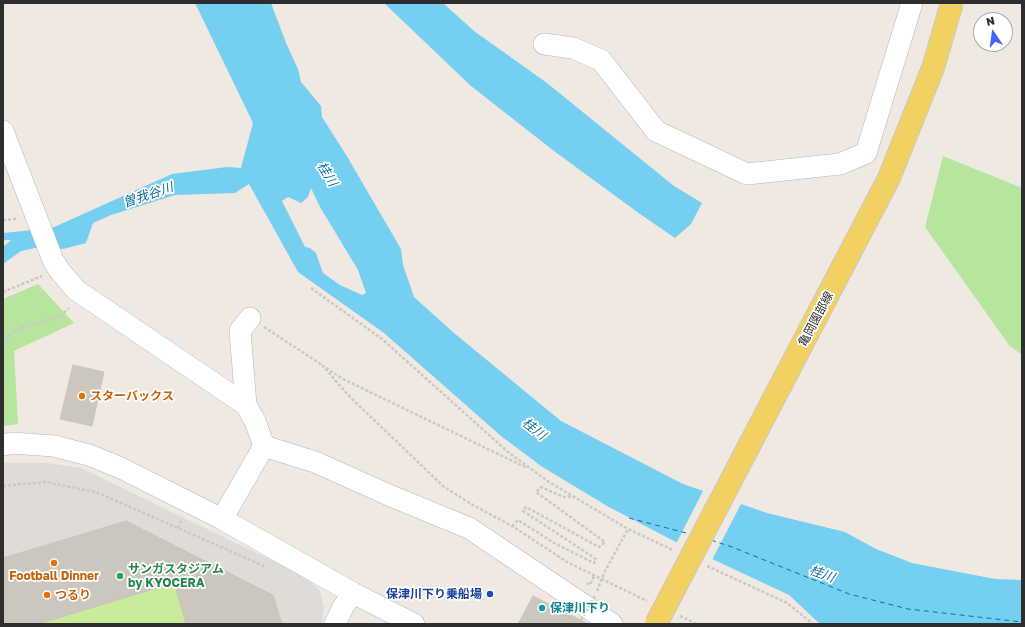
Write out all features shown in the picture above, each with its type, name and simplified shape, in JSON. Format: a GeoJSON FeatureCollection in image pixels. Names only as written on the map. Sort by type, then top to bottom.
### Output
{"type":"FeatureCollection","features":[{"type":"Feature","properties":{"kind":"main road","name":"亀岡園部線"},"geometry":{"type":"LineString","coordinates":[[656,624],[889,178],[933,68],[952,3]]}},
{"type":"Feature","properties":{"kind":"street"},"geometry":{"type":"LineString","coordinates":[[544,44],[573,48],[601,60],[656,132],[747,174],[840,164],[866,153],[912,3]]}},
{"type":"Feature","properties":{"kind":"street"},"geometry":{"type":"LineString","coordinates":[[3,131],[56,265],[76,290],[246,405]]}},
{"type":"Feature","properties":{"kind":"street"},"geometry":{"type":"LineString","coordinates":[[222,519],[264,446],[255,421],[246,405],[240,331],[250,318]]}},
{"type":"Feature","properties":{"kind":"street"},"geometry":{"type":"LineString","coordinates":[[3,445],[12,443],[54,446],[90,454],[222,519],[353,593],[414,624]]}},
{"type":"Feature","properties":{"kind":"street"},"geometry":{"type":"LineString","coordinates":[[264,446],[315,462],[391,496],[469,528],[612,624]]}},
{"type":"Feature","properties":{"kind":"street"},"geometry":{"type":"LineString","coordinates":[[335,624],[343,607],[353,593]]}},
{"type":"Feature","properties":{"kind":"path"},"geometry":{"type":"LineString","coordinates":[[3,292],[56,265]]}},
{"type":"Feature","properties":{"kind":"path"},"geometry":{"type":"LineString","coordinates":[[311,288],[382,338],[508,452],[574,497],[628,529],[679,553]]}},
{"type":"Feature","properties":{"kind":"path"},"geometry":{"type":"LineString","coordinates":[[3,343],[9,335],[22,327],[60,316],[68,309]]}},
{"type":"Feature","properties":{"kind":"path"},"geometry":{"type":"LineString","coordinates":[[250,318],[342,378],[426,417],[467,440],[532,469]]}},
{"type":"Feature","properties":{"kind":"path"},"geometry":{"type":"LineString","coordinates":[[322,365],[350,397],[443,486],[471,504],[512,526],[567,562],[648,601]]}},
{"type":"Feature","properties":{"kind":"path"},"geometry":{"type":"LineString","coordinates":[[3,486],[45,482],[96,492],[267,567]]}},
{"type":"Feature","properties":{"kind":"path"},"geometry":{"type":"LineString","coordinates":[[512,526],[518,520],[554,543],[594,563],[596,559],[523,511],[526,507],[599,547],[605,542],[536,492],[541,487],[564,497],[574,497]]}},
{"type":"Feature","properties":{"kind":"path"},"geometry":{"type":"LineString","coordinates":[[178,528],[184,517]]}},
{"type":"Feature","properties":{"kind":"path"},"geometry":{"type":"LineString","coordinates":[[599,585],[628,529]]}},
{"type":"Feature","properties":{"kind":"path"},"geometry":{"type":"LineString","coordinates":[[700,563],[787,603],[813,624]]}},
{"type":"Feature","properties":{"kind":"path"},"geometry":{"type":"LineString","coordinates":[[592,582],[594,576]]}},
{"type":"Feature","properties":{"kind":"path"},"geometry":{"type":"LineString","coordinates":[[581,620],[595,596]]}},
{"type":"Feature","properties":{"kind":"path"},"geometry":{"type":"LineString","coordinates":[[676,614],[698,624]]}},
{"type":"Feature","properties":{"kind":"green space"},"geometry":{"type":"Polygon","coordinates":[[[943,156],[1022,188],[1022,355],[1009,345],[925,227],[943,156]]]}},
{"type":"Feature","properties":{"kind":"green space"},"geometry":{"type":"Polygon","coordinates":[[[38,284],[74,323],[14,351],[18,424],[3,426],[3,299],[38,284]]]}},
{"type":"Feature","properties":{"kind":"green space","name":"サンガスタジアム by KYOCERA"},"geometry":{"type":"Polygon","coordinates":[[[126,521],[273,595],[282,624],[3,624],[3,558],[126,521]]]}},
{"type":"Feature","properties":{"kind":"shaded area"},"geometry":{"type":"Polygon","coordinates":[[[3,463],[48,463],[81,468],[304,576],[320,591],[324,608],[322,624],[282,624],[273,595],[126,521],[3,558],[3,463]]]}},
{"type":"Feature","properties":{"kind":"water"},"geometry":{"type":"Polygon","coordinates":[[[195,3],[271,3],[286,43],[298,69],[301,82],[321,106],[322,117],[348,158],[401,249],[403,265],[414,297],[454,333],[561,421],[683,484],[767,513],[845,532],[876,549],[912,563],[995,579],[1022,580],[1022,624],[820,624],[789,595],[674,541],[607,506],[541,466],[501,436],[384,333],[298,272],[249,184],[235,193],[175,195],[111,215],[93,223],[86,243],[63,249],[35,248],[21,251],[3,264],[3,247],[11,240],[3,240],[3,233],[52,228],[172,174],[227,167],[241,168],[253,123],[195,3]],[[311,188],[308,197],[301,203],[288,197],[282,201],[305,247],[310,248],[316,253],[323,273],[340,285],[362,295],[366,293],[358,270],[320,207],[311,188]]]}},
{"type":"Feature","properties":{"kind":"water"},"geometry":{"type":"Polygon","coordinates":[[[384,3],[443,3],[474,31],[547,83],[674,186],[702,203],[691,224],[675,238],[640,214],[554,151],[471,86],[384,3]]]}},
{"type":"Feature","properties":{"kind":"pier"},"geometry":{"type":"Polygon","coordinates":[[[704,489],[742,502],[712,560],[676,544],[704,489]]]}},
{"type":"Feature","properties":{"kind":"building","name":"スターバックス"},"geometry":{"type":"Polygon","coordinates":[[[73,365],[104,372],[92,426],[60,419],[73,365]]]}},
{"type":"Feature","properties":{"kind":"building","name":"サンガスタジアム by KYOCERA"},"geometry":{"type":"Polygon","coordinates":[[[126,521],[273,595],[282,624],[186,624],[174,583],[38,624],[3,624],[3,558],[126,521]]]}},
{"type":"Feature","properties":{"kind":"building","name":"保津川下り"},"geometry":{"type":"Polygon","coordinates":[[[533,596],[581,620],[588,624],[518,624],[533,596]]]}},
{"type":"Feature","properties":{"kind":"ferry route"},"geometry":{"type":"LineString","coordinates":[[629,518],[690,534]]}},
{"type":"Feature","properties":{"kind":"ferry route"},"geometry":{"type":"LineString","coordinates":[[711,540],[849,594],[908,609],[1022,622]]}},
{"type":"Feature","properties":{"kind":"place","name":"スターバックス"},"geometry":{"type":"Point","coordinates":[82,396]}},
{"type":"Feature","properties":{"kind":"place","name":"Football Dinner"},"geometry":{"type":"Point","coordinates":[54,563]}},
{"type":"Feature","properties":{"kind":"place","name":"サンガスタジアム by KYOCERA"},"geometry":{"type":"Point","coordinates":[120,576]}},
{"type":"Feature","properties":{"kind":"place","name":"保津川下り乗船場"},"geometry":{"type":"Point","coordinates":[490,594]}},
{"type":"Feature","properties":{"kind":"place","name":"つるり"},"geometry":{"type":"Point","coordinates":[47,595]}},
{"type":"Feature","properties":{"kind":"place","name":"保津川下り"},"geometry":{"type":"Point","coordinates":[542,608]}},
{"type":"Feature","properties":{"kind":"water label","name":"桂川"},"geometry":{"type":"Point","coordinates":[327,174]}},
{"type":"Feature","properties":{"kind":"water label","name":"曽我谷川"},"geometry":{"type":"Point","coordinates":[148,195]}},
{"type":"Feature","properties":{"kind":"water label","name":"桂川"},"geometry":{"type":"Point","coordinates":[534,429]}},
{"type":"Feature","properties":{"kind":"water label","name":"桂川"},"geometry":{"type":"Point","coordinates":[822,574]}}]}
